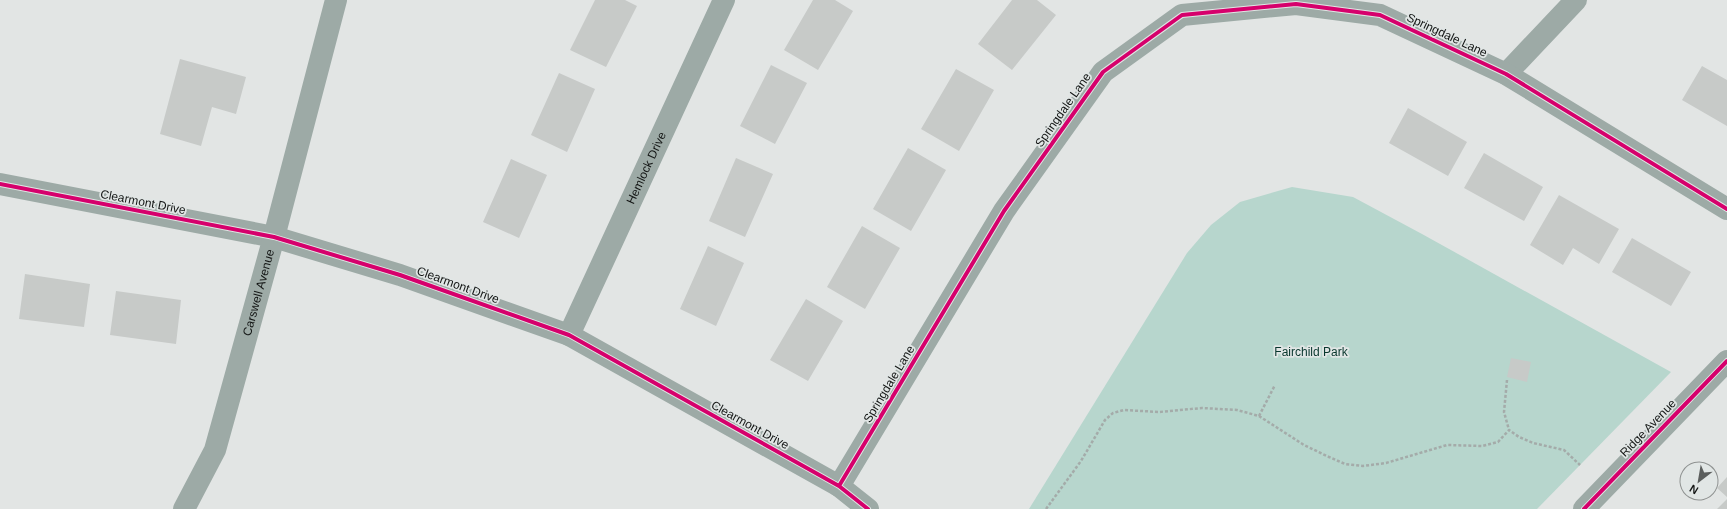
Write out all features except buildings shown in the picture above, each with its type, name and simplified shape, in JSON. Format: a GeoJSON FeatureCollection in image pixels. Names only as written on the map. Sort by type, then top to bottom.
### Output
{"type":"FeatureCollection","features":[{"type":"Feature","properties":{"kind":"street","name":"Carswell Avenue"},"geometry":{"type":"LineString","coordinates":[[184,509],[215,450],[274,237],[336,0]]}},
{"type":"Feature","properties":{"kind":"street","name":"Hemlock Drive"},"geometry":{"type":"LineString","coordinates":[[569,335],[724,0]]}},
{"type":"Feature","properties":{"kind":"street"},"geometry":{"type":"LineString","coordinates":[[1506,74],[1576,0]]}},
{"type":"Feature","properties":{"kind":"street","name":"Springdale Lane"},"geometry":{"type":"LineString","coordinates":[[839,486],[1004,211],[1102,72],[1182,14],[1296,4],[1380,15],[1506,74],[1727,209]]}},
{"type":"Feature","properties":{"kind":"street","name":"Clearmont Drive"},"geometry":{"type":"LineString","coordinates":[[0,184],[274,237],[400,275],[569,335],[839,486],[868,509]]}},
{"type":"Feature","properties":{"kind":"street","name":"Ridge Avenue"},"geometry":{"type":"LineString","coordinates":[[1584,509],[1727,361]]}},
{"type":"Feature","properties":{"kind":"path"},"geometry":{"type":"LineString","coordinates":[[1507,380],[1504,412],[1509,430],[1532,443],[1564,450],[1580,465]]}},
{"type":"Feature","properties":{"kind":"path"},"geometry":{"type":"LineString","coordinates":[[1259,416],[1275,385]]}},
{"type":"Feature","properties":{"kind":"path"},"geometry":{"type":"LineString","coordinates":[[1046,509],[1081,460],[1105,420],[1113,413],[1124,410],[1159,412],[1202,408],[1237,410],[1259,416],[1304,445],[1329,457],[1345,464],[1363,466],[1386,463],[1447,445],[1482,446],[1498,442],[1509,430]]}},
{"type":"Feature","properties":{"kind":"green space","name":"Fairchild Park"},"geometry":{"type":"Polygon","coordinates":[[[1292,187],[1353,197],[1671,372],[1537,509],[1029,509],[1187,253],[1211,225],[1240,202],[1292,187]]]}},
{"type":"Feature","properties":{"kind":"cycle path"},"geometry":{"type":"LineString","coordinates":[[839,486],[1004,211],[1103,72],[1182,15],[1296,4],[1380,15],[1506,74],[1727,209]]}},
{"type":"Feature","properties":{"kind":"cycle path"},"geometry":{"type":"LineString","coordinates":[[0,184],[274,237],[400,275],[569,335],[839,486],[868,509]]}},
{"type":"Feature","properties":{"kind":"cycle path"},"geometry":{"type":"LineString","coordinates":[[1584,509],[1727,361]]}}]}
